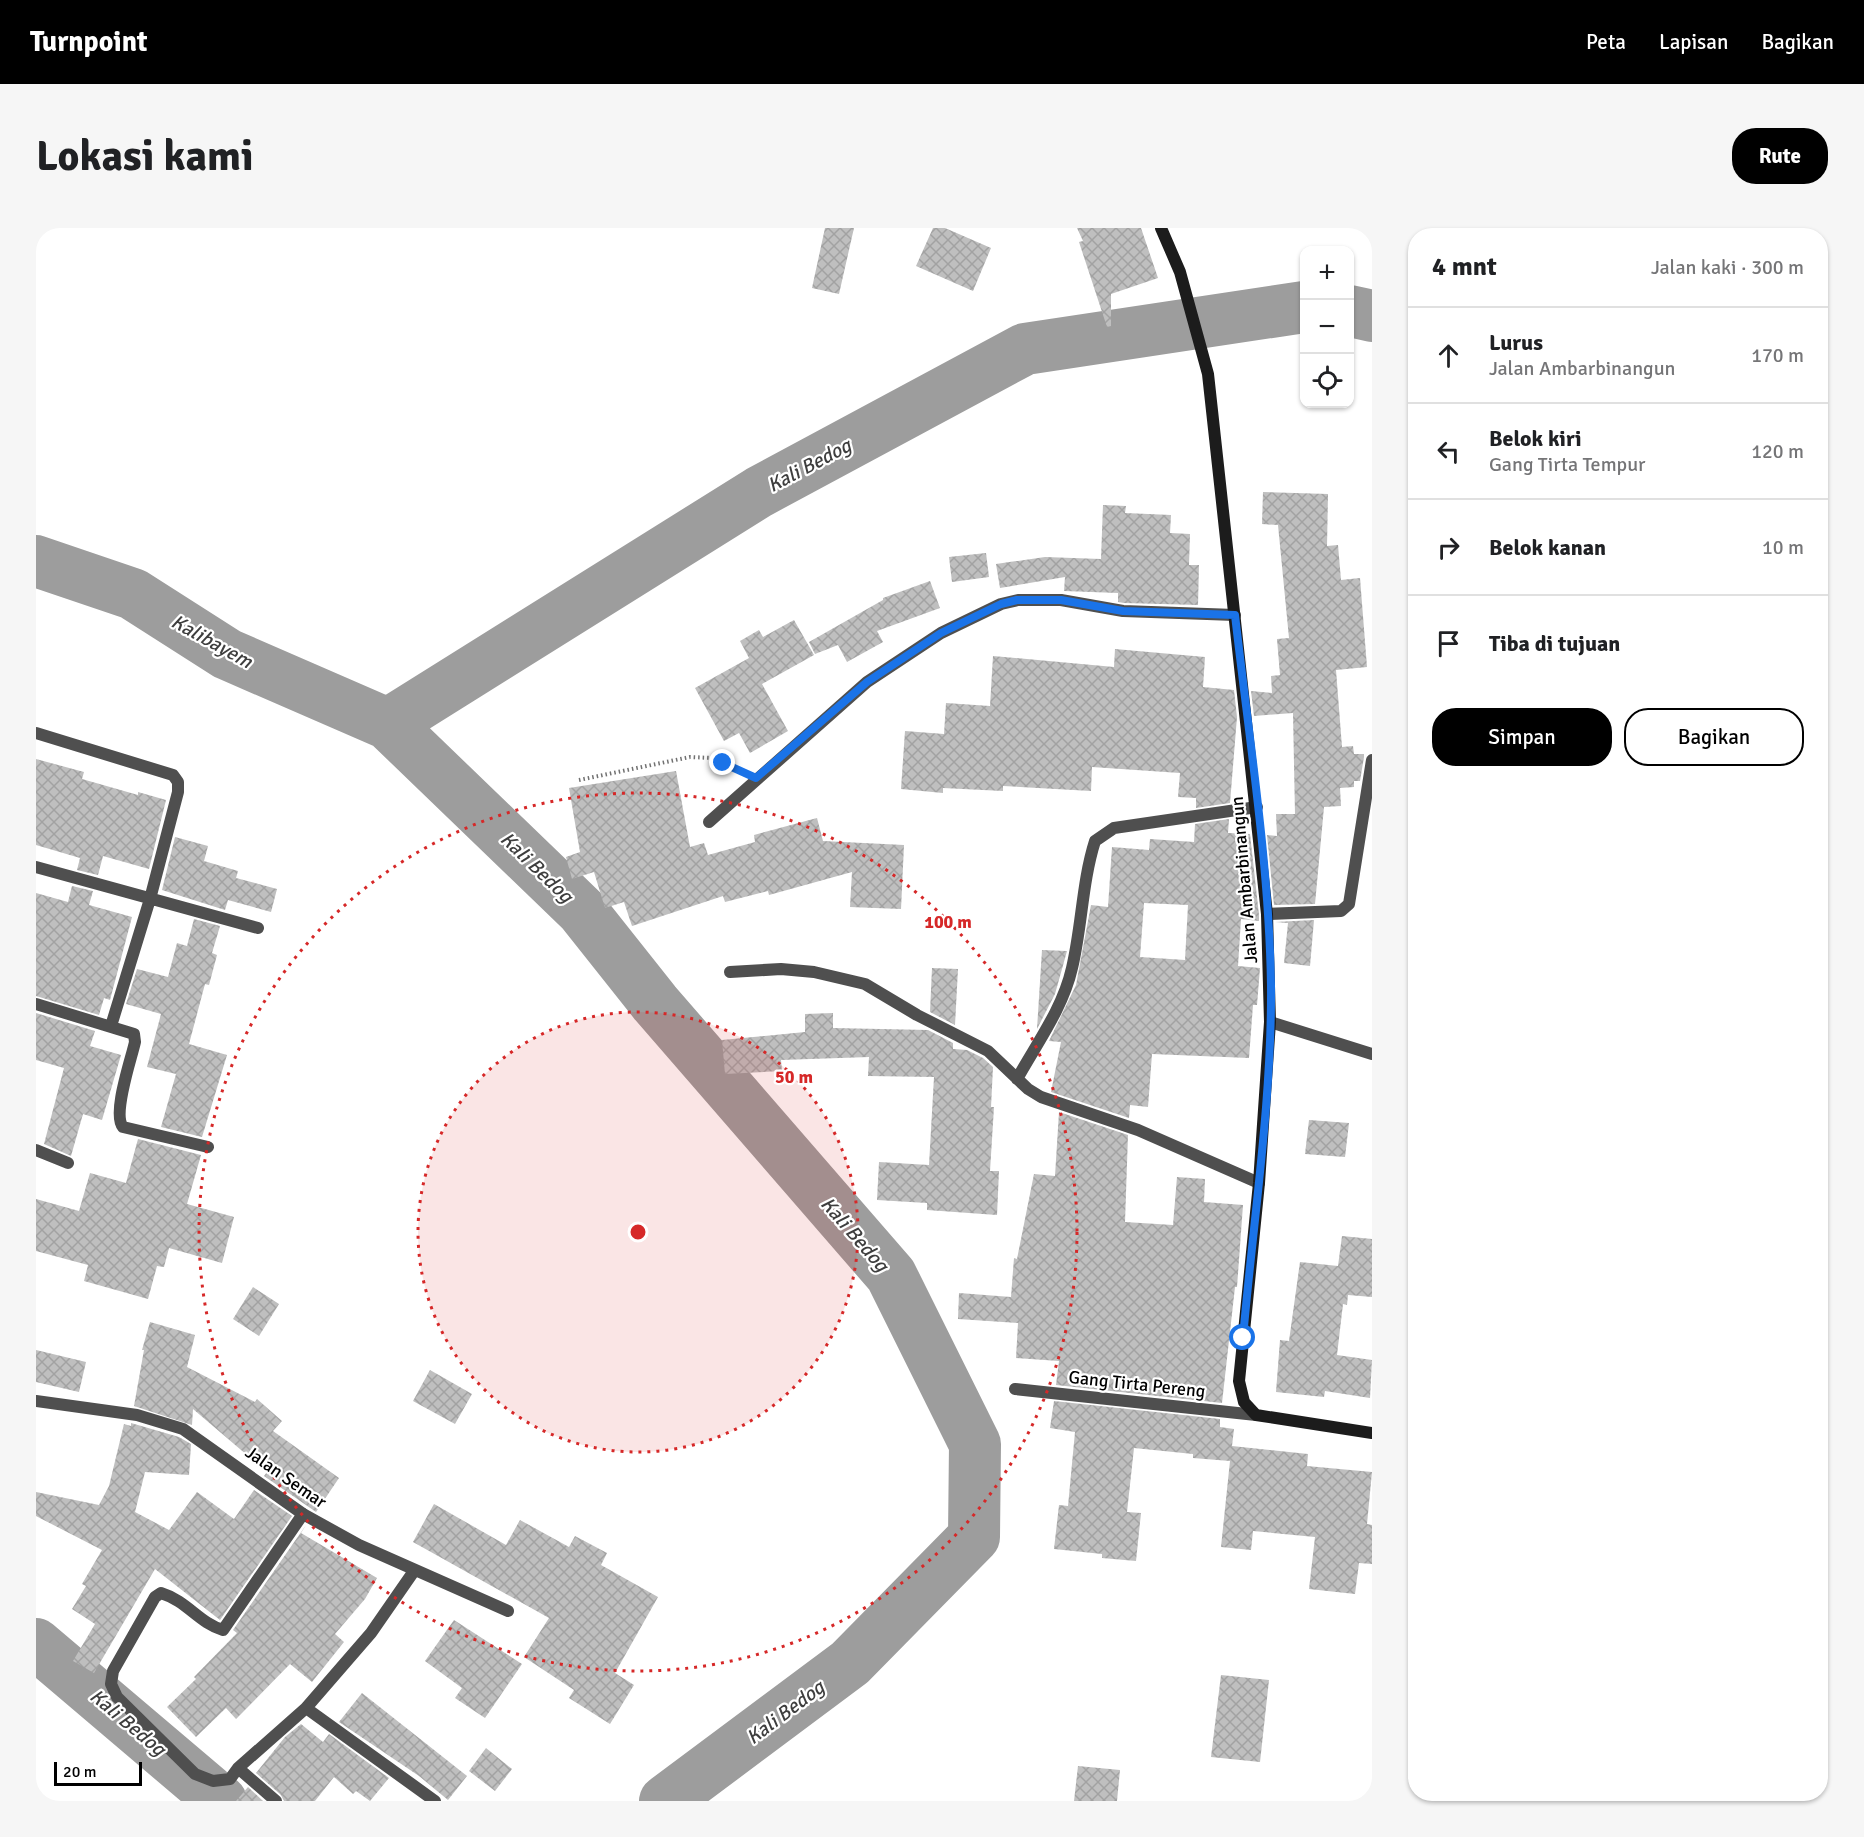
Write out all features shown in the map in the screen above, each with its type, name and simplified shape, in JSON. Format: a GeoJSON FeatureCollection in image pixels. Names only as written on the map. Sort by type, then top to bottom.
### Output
{"type":"FeatureCollection","features":[{"type":"Feature","properties":{"kind":"main road","name":"Jalan Ambarbinangun"},"geometry":{"type":"LineString","coordinates":[[1161,228],[1180,272],[1208,374],[1267,914],[1270,1022],[1258,1183],[1239,1382],[1244,1402],[1256,1414]]}},
{"type":"Feature","properties":{"kind":"main road"},"geometry":{"type":"LineString","coordinates":[[1256,1414],[1372,1433]]}},
{"type":"Feature","properties":{"kind":"street"},"geometry":{"type":"LineString","coordinates":[[709,822],[867,682],[941,633],[1001,604],[1017,600],[1061,600],[1123,611],[1235,615]]}},
{"type":"Feature","properties":{"kind":"street"},"geometry":{"type":"LineString","coordinates":[[36,733],[173,775],[177,779],[178,792],[150,899],[111,1026]]}},
{"type":"Feature","properties":{"kind":"street"},"geometry":{"type":"LineString","coordinates":[[1267,914],[1341,911],[1349,904],[1372,760]]}},
{"type":"Feature","properties":{"kind":"street"},"geometry":{"type":"LineString","coordinates":[[1017,1079],[1066,990],[1073,966],[1082,902],[1095,841],[1102,833],[1121,826],[1257,807]]}},
{"type":"Feature","properties":{"kind":"street"},"geometry":{"type":"LineString","coordinates":[[36,867],[258,928]]}},
{"type":"Feature","properties":{"kind":"street"},"geometry":{"type":"LineString","coordinates":[[730,972],[781,969],[814,972],[864,984],[917,1015],[988,1051],[1028,1089],[1055,1103],[1138,1130],[1258,1183]]}},
{"type":"Feature","properties":{"kind":"street"},"geometry":{"type":"LineString","coordinates":[[36,1004],[132,1032],[135,1037],[119,1108],[120,1123],[123,1127],[208,1147]]}},
{"type":"Feature","properties":{"kind":"street"},"geometry":{"type":"LineString","coordinates":[[1270,1022],[1372,1054]]}},
{"type":"Feature","properties":{"kind":"street"},"geometry":{"type":"LineString","coordinates":[[36,1150],[68,1163]]}},
{"type":"Feature","properties":{"kind":"street","name":"Gang Tirta Pereng"},"geometry":{"type":"LineString","coordinates":[[1015,1389],[1256,1414]]}},
{"type":"Feature","properties":{"kind":"street","name":"Jalan Semar"},"geometry":{"type":"LineString","coordinates":[[36,1401],[136,1415],[183,1429],[303,1514],[414,1571],[508,1611]]}},
{"type":"Feature","properties":{"kind":"street"},"geometry":{"type":"LineString","coordinates":[[303,1514],[223,1630],[211,1626],[177,1598],[161,1593],[155,1597],[113,1671],[111,1684],[117,1697],[195,1774],[213,1781],[230,1779],[238,1768],[306,1708],[371,1633],[414,1571]]}},
{"type":"Feature","properties":{"kind":"street"},"geometry":{"type":"LineString","coordinates":[[306,1708],[435,1801]]}},
{"type":"Feature","properties":{"kind":"street"},"geometry":{"type":"LineString","coordinates":[[238,1768],[276,1801]]}},
{"type":"Feature","properties":{"kind":"path"},"geometry":{"type":"LineString","coordinates":[[579,780],[701,756],[756,778]]}},
{"type":"Feature","properties":{"kind":"building"},"geometry":{"type":"Polygon","coordinates":[[[825,228],[854,228],[839,294],[812,288],[825,228]]]}},
{"type":"Feature","properties":{"kind":"building"},"geometry":{"type":"Polygon","coordinates":[[[933,228],[945,228],[991,248],[973,291],[916,266],[933,228]]]}},
{"type":"Feature","properties":{"kind":"building"},"geometry":{"type":"Polygon","coordinates":[[[1077,228],[1141,228],[1158,278],[1111,294],[1111,326],[1107,327],[1079,242],[1083,241],[1077,228]]]}},
{"type":"Feature","properties":{"kind":"building"},"geometry":{"type":"Polygon","coordinates":[[[1263,492],[1328,494],[1327,546],[1338,545],[1341,580],[1360,578],[1367,667],[1336,670],[1342,747],[1353,746],[1354,754],[1364,754],[1364,757],[1360,781],[1354,781],[1354,787],[1340,788],[1341,806],[1324,807],[1315,904],[1274,905],[1267,835],[1277,836],[1276,814],[1295,814],[1293,713],[1254,716],[1251,691],[1272,693],[1271,676],[1280,675],[1277,639],[1289,638],[1278,525],[1262,524],[1263,492]]]}},
{"type":"Feature","properties":{"kind":"building"},"geometry":{"type":"Polygon","coordinates":[[[1103,505],[1126,506],[1125,513],[1171,515],[1170,533],[1190,534],[1189,565],[1199,565],[1198,605],[1124,603],[1118,602],[1118,593],[1064,591],[1065,577],[1000,588],[996,564],[1045,557],[1101,559],[1103,505]]]}},
{"type":"Feature","properties":{"kind":"building"},"geometry":{"type":"Polygon","coordinates":[[[986,553],[989,577],[952,582],[949,557],[986,553]]]}},
{"type":"Feature","properties":{"kind":"building"},"geometry":{"type":"Polygon","coordinates":[[[930,581],[940,608],[877,631],[883,642],[847,662],[838,645],[815,654],[809,642],[883,598],[930,581]]]}},
{"type":"Feature","properties":{"kind":"building"},"geometry":{"type":"Polygon","coordinates":[[[794,620],[814,655],[762,684],[788,731],[750,753],[739,733],[724,741],[695,688],[749,658],[740,641],[759,630],[763,637],[794,620]]]}},
{"type":"Feature","properties":{"kind":"building"},"geometry":{"type":"Polygon","coordinates":[[[1115,649],[1205,657],[1203,687],[1234,690],[1237,717],[1230,803],[1196,808],[1196,798],[1178,797],[1180,773],[1092,767],[1091,791],[1003,786],[1003,791],[943,788],[943,793],[901,789],[905,731],[944,734],[946,703],[990,706],[993,656],[1114,667],[1115,649]]]}},
{"type":"Feature","properties":{"kind":"building"},"geometry":{"type":"Polygon","coordinates":[[[36,759],[84,772],[82,779],[138,795],[138,792],[166,800],[149,869],[103,856],[98,875],[77,870],[80,858],[36,845],[36,759]]]}},
{"type":"Feature","properties":{"kind":"building"},"geometry":{"type":"Polygon","coordinates":[[[676,771],[690,847],[704,843],[708,855],[755,842],[754,835],[817,818],[823,841],[904,845],[901,909],[850,907],[852,872],[769,895],[768,891],[725,902],[723,896],[632,926],[624,902],[605,908],[594,872],[572,879],[566,857],[580,852],[569,788],[676,771]]]}},
{"type":"Feature","properties":{"kind":"building"},"geometry":{"type":"Polygon","coordinates":[[[1229,819],[1228,833],[1250,834],[1259,921],[1241,919],[1238,966],[1260,968],[1257,1005],[1253,1005],[1249,1058],[1152,1054],[1148,1107],[1130,1105],[1129,1118],[1051,1092],[1061,1042],[1049,1041],[1076,985],[1091,905],[1108,907],[1112,847],[1149,850],[1150,839],[1194,842],[1195,824],[1229,819]],[[1144,903],[1140,957],[1185,960],[1188,905],[1144,903]]]}},
{"type":"Feature","properties":{"kind":"building"},"geometry":{"type":"Polygon","coordinates":[[[175,837],[208,846],[204,861],[238,871],[236,878],[277,889],[271,912],[228,900],[225,910],[162,890],[175,837]]]}},
{"type":"Feature","properties":{"kind":"building"},"geometry":{"type":"Polygon","coordinates":[[[72,886],[93,891],[89,905],[132,917],[110,1000],[104,998],[99,1015],[36,996],[36,893],[68,902],[72,886]]]}},
{"type":"Feature","properties":{"kind":"building"},"geometry":{"type":"Polygon","coordinates":[[[194,919],[220,926],[212,953],[217,955],[209,985],[205,984],[189,1044],[227,1055],[202,1137],[161,1127],[176,1074],[147,1067],[161,1014],[126,1004],[137,969],[168,977],[177,943],[187,946],[194,919]]]}},
{"type":"Feature","properties":{"kind":"building"},"geometry":{"type":"Polygon","coordinates":[[[1314,920],[1310,966],[1284,963],[1288,923],[1275,922],[1314,920]]]}},
{"type":"Feature","properties":{"kind":"building"},"geometry":{"type":"Polygon","coordinates":[[[1042,950],[1067,951],[1055,994],[1037,1029],[1042,950]]]}},
{"type":"Feature","properties":{"kind":"building"},"geometry":{"type":"Polygon","coordinates":[[[932,968],[958,969],[955,1025],[930,1012],[932,968]]]}},
{"type":"Feature","properties":{"kind":"building"},"geometry":{"type":"Polygon","coordinates":[[[36,1013],[95,1031],[90,1046],[121,1055],[102,1120],[83,1114],[71,1156],[44,1144],[64,1068],[36,1060],[36,1013]]]}},
{"type":"Feature","properties":{"kind":"building"},"geometry":{"type":"Polygon","coordinates":[[[833,1013],[833,1028],[928,1030],[953,1043],[953,1049],[967,1050],[983,1058],[993,1067],[991,1107],[994,1107],[990,1171],[999,1171],[997,1215],[927,1210],[927,1203],[877,1200],[879,1162],[929,1165],[934,1077],[868,1076],[869,1057],[781,1060],[782,1071],[725,1074],[722,1040],[805,1032],[805,1014],[833,1013]]]}},
{"type":"Feature","properties":{"kind":"building"},"geometry":{"type":"Polygon","coordinates":[[[1059,1112],[1128,1135],[1125,1222],[1173,1225],[1177,1177],[1205,1179],[1204,1202],[1243,1205],[1237,1287],[1235,1287],[1222,1403],[1056,1385],[1059,1361],[1016,1358],[1018,1323],[958,1319],[959,1293],[1011,1297],[1014,1258],[1017,1259],[1034,1174],[1055,1176],[1059,1112]]]}},
{"type":"Feature","properties":{"kind":"building"},"geometry":{"type":"Polygon","coordinates":[[[1309,1120],[1349,1123],[1345,1157],[1305,1154],[1309,1120]]]}},
{"type":"Feature","properties":{"kind":"building"},"geometry":{"type":"Polygon","coordinates":[[[138,1139],[201,1155],[187,1204],[234,1217],[222,1263],[169,1248],[164,1267],[157,1266],[148,1299],[84,1281],[88,1265],[36,1251],[36,1199],[79,1211],[90,1173],[126,1183],[138,1139]]]}},
{"type":"Feature","properties":{"kind":"building"},"geometry":{"type":"Polygon","coordinates":[[[1342,1236],[1372,1239],[1372,1297],[1348,1295],[1347,1305],[1343,1304],[1337,1355],[1372,1360],[1370,1398],[1325,1391],[1324,1397],[1276,1392],[1280,1340],[1289,1341],[1300,1262],[1338,1266],[1342,1236]]]}},
{"type":"Feature","properties":{"kind":"building"},"geometry":{"type":"Polygon","coordinates":[[[253,1287],[279,1304],[259,1336],[233,1319],[253,1287]]]}},
{"type":"Feature","properties":{"kind":"building"},"geometry":{"type":"Polygon","coordinates":[[[150,1322],[195,1335],[187,1367],[255,1402],[257,1399],[282,1421],[273,1431],[339,1478],[316,1512],[264,1476],[267,1472],[193,1409],[192,1425],[134,1406],[144,1350],[142,1350],[150,1322]]]}},
{"type":"Feature","properties":{"kind":"building"},"geometry":{"type":"Polygon","coordinates":[[[36,1350],[86,1362],[79,1392],[36,1382],[36,1350]]]}},
{"type":"Feature","properties":{"kind":"building"},"geometry":{"type":"Polygon","coordinates":[[[430,1370],[472,1394],[455,1424],[413,1401],[430,1370]]]}},
{"type":"Feature","properties":{"kind":"building"},"geometry":{"type":"Polygon","coordinates":[[[1054,1401],[1220,1419],[1220,1427],[1234,1429],[1232,1446],[1308,1454],[1307,1466],[1372,1472],[1367,1524],[1372,1525],[1372,1564],[1359,1563],[1355,1594],[1309,1589],[1315,1537],[1253,1531],[1251,1550],[1221,1547],[1230,1461],[1193,1458],[1193,1454],[1134,1448],[1127,1512],[1141,1513],[1136,1561],[1102,1558],[1102,1554],[1054,1549],[1059,1505],[1068,1506],[1075,1432],[1050,1428],[1054,1401]]]}},
{"type":"Feature","properties":{"kind":"building"},"geometry":{"type":"Polygon","coordinates":[[[131,1423],[179,1437],[191,1444],[189,1475],[145,1472],[135,1512],[169,1530],[197,1492],[234,1519],[254,1490],[292,1516],[220,1620],[155,1569],[94,1673],[73,1661],[95,1624],[72,1609],[86,1586],[82,1584],[102,1550],[36,1516],[36,1492],[99,1505],[109,1486],[124,1424],[131,1426],[131,1423]]]}},
{"type":"Feature","properties":{"kind":"building"},"geometry":{"type":"Polygon","coordinates":[[[434,1504],[506,1545],[520,1520],[569,1547],[575,1536],[607,1553],[601,1565],[658,1597],[615,1673],[634,1685],[610,1724],[569,1698],[574,1690],[524,1657],[549,1618],[413,1542],[434,1504]]]}},
{"type":"Feature","properties":{"kind":"building"},"geometry":{"type":"Polygon","coordinates":[[[306,1525],[301,1533],[377,1578],[365,1599],[335,1634],[344,1642],[312,1682],[290,1664],[236,1719],[226,1708],[196,1737],[167,1707],[196,1679],[194,1677],[237,1633],[233,1630],[306,1525]]]}},
{"type":"Feature","properties":{"kind":"building"},"geometry":{"type":"Polygon","coordinates":[[[454,1620],[522,1664],[485,1718],[455,1698],[462,1688],[425,1661],[454,1620]]]}},
{"type":"Feature","properties":{"kind":"building"},"geometry":{"type":"Polygon","coordinates":[[[1221,1675],[1269,1680],[1260,1762],[1211,1757],[1221,1675]]]}},
{"type":"Feature","properties":{"kind":"building"},"geometry":{"type":"Polygon","coordinates":[[[362,1693],[467,1776],[448,1800],[419,1776],[339,1722],[362,1693]]]}},
{"type":"Feature","properties":{"kind":"building"},"geometry":{"type":"Polygon","coordinates":[[[301,1724],[323,1742],[329,1734],[389,1778],[370,1801],[356,1791],[353,1794],[334,1777],[315,1801],[284,1801],[281,1795],[256,1773],[285,1737],[301,1724]]]}},
{"type":"Feature","properties":{"kind":"building"},"geometry":{"type":"Polygon","coordinates":[[[486,1748],[512,1769],[495,1791],[469,1771],[486,1748]]]}},
{"type":"Feature","properties":{"kind":"building"},"geometry":{"type":"Polygon","coordinates":[[[1078,1766],[1120,1770],[1117,1801],[1074,1801],[1078,1766]]]}},
{"type":"Feature","properties":{"kind":"building"},"geometry":{"type":"Polygon","coordinates":[[[248,1787],[263,1801],[236,1801],[248,1787]]]}},
{"type":"Feature","properties":{"kind":"waterway","name":"Kali Bedog"},"geometry":{"type":"LineString","coordinates":[[665,1801],[850,1663],[974,1537],[975,1444],[891,1275],[655,1003],[582,911],[388,724],[759,492],[1025,349],[1300,308]]}},
{"type":"Feature","properties":{"kind":"waterway","name":"Kali Bedog"},"geometry":{"type":"LineString","coordinates":[[1354,312],[1372,316]]}},
{"type":"Feature","properties":{"kind":"waterway","name":"Kalibayem"},"geometry":{"type":"LineString","coordinates":[[36,561],[133,594],[227,654],[388,724]]}},
{"type":"Feature","properties":{"kind":"waterway","name":"Kali Bedog"},"geometry":{"type":"LineString","coordinates":[[36,1644],[221,1801]]}},
{"type":"Feature","properties":{"kind":"route"},"geometry":{"type":"LineString","coordinates":[[723,763],[756,778],[867,682],[941,633],[980,612],[1001,604],[1017,600],[1061,600],[1123,611],[1235,615],[1257,807],[1271,988],[1258,1183],[1243,1338]]}}]}
